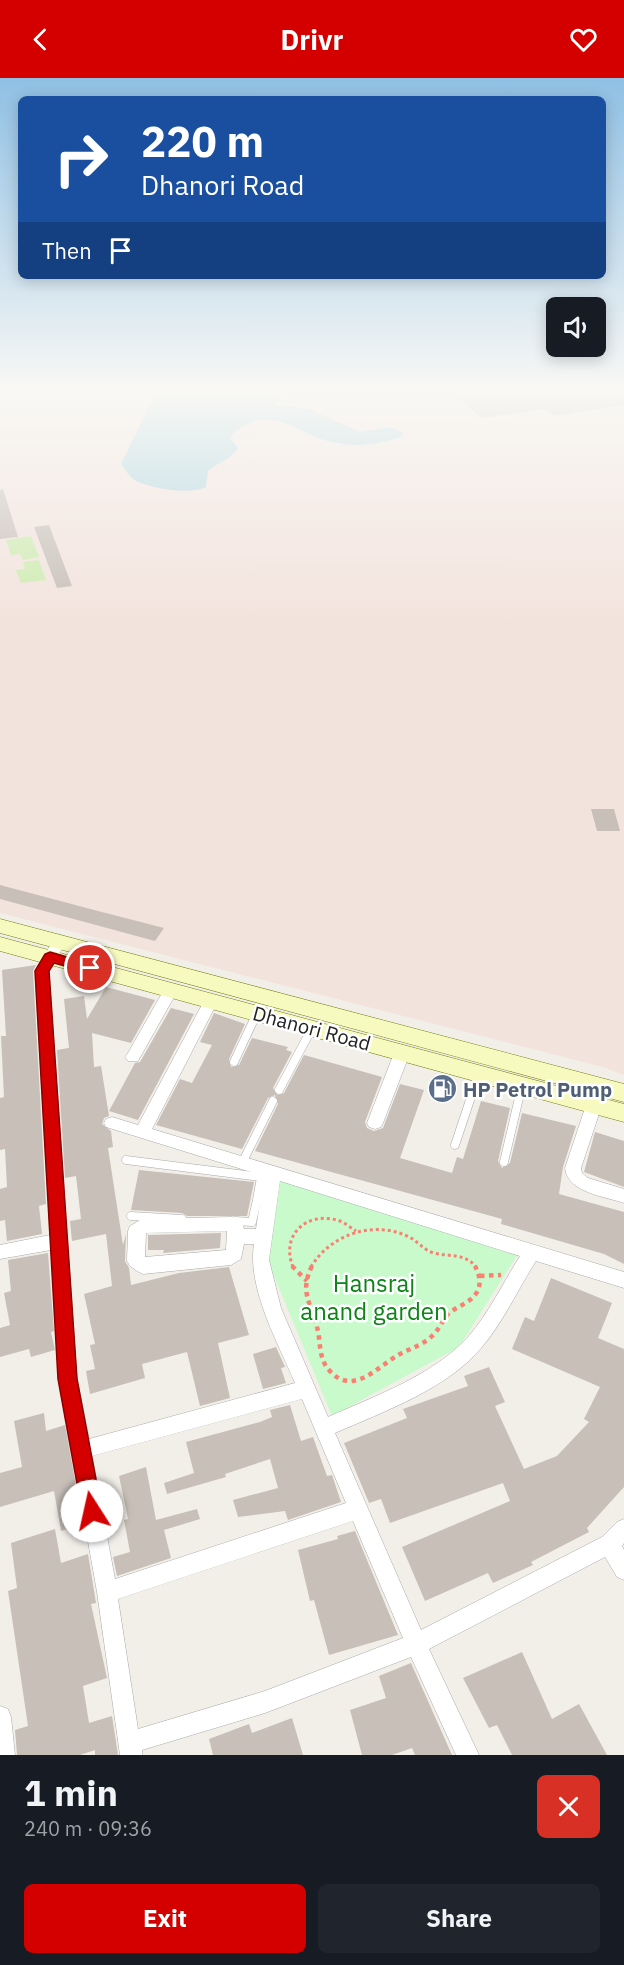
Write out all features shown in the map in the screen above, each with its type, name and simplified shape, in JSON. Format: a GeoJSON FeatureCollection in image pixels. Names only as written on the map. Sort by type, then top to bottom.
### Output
{"type":"FeatureCollection","features":[{"type":"Feature","properties":{"kind":"main road","name":"Dhanori Road"},"geometry":{"type":"LineString","coordinates":[[0,927],[55,950],[171,990],[211,1001],[251,1006],[311,1030],[624,1113]]}},
{"type":"Feature","properties":{"kind":"main road","name":"Dhanori Road"},"geometry":{"type":"LineString","coordinates":[[0,944],[55,950],[251,1006],[624,1093]]}},
{"type":"Feature","properties":{"kind":"street"},"geometry":{"type":"LineString","coordinates":[[55,950],[42,971],[68,1379],[107,1592],[130,1749],[265,1702],[416,1644],[609,1544],[624,1529]]}},
{"type":"Feature","properties":{"kind":"street"},"geometry":{"type":"LineString","coordinates":[[133,1057],[171,990]]}},
{"type":"Feature","properties":{"kind":"street"},"geometry":{"type":"LineString","coordinates":[[142,1132],[211,1001]]}},
{"type":"Feature","properties":{"kind":"street"},"geometry":{"type":"LineString","coordinates":[[375,1123],[402,1053]]}},
{"type":"Feature","properties":{"kind":"street"},"geometry":{"type":"LineString","coordinates":[[594,1105],[573,1168],[574,1176],[584,1183],[624,1196]]}},
{"type":"Feature","properties":{"kind":"street"},"geometry":{"type":"LineString","coordinates":[[112,1123],[624,1280]]}},
{"type":"Feature","properties":{"kind":"street"},"geometry":{"type":"LineString","coordinates":[[273,1172],[262,1200],[263,1236],[260,1260],[272,1308],[416,1644],[468,1755]]}},
{"type":"Feature","properties":{"kind":"street"},"geometry":{"type":"LineString","coordinates":[[232,1224],[236,1226],[235,1237],[235,1254],[231,1257],[143,1266],[136,1261],[136,1231],[142,1226],[232,1224]]}},
{"type":"Feature","properties":{"kind":"street"},"geometry":{"type":"LineString","coordinates":[[235,1237],[263,1236]]}},
{"type":"Feature","properties":{"kind":"street"},"geometry":{"type":"LineString","coordinates":[[0,1252],[58,1241]]}},
{"type":"Feature","properties":{"kind":"street"},"geometry":{"type":"LineString","coordinates":[[324,1429],[402,1392],[460,1356],[475,1342],[532,1252]]}},
{"type":"Feature","properties":{"kind":"street"},"geometry":{"type":"LineString","coordinates":[[81,1450],[307,1389]]}},
{"type":"Feature","properties":{"kind":"street"},"geometry":{"type":"LineString","coordinates":[[107,1592],[358,1509]]}},
{"type":"Feature","properties":{"kind":"street"},"geometry":{"type":"LineString","coordinates":[[609,1544],[624,1570]]}},
{"type":"Feature","properties":{"kind":"street"},"geometry":{"type":"LineString","coordinates":[[0,1717],[4,1755]]}},
{"type":"Feature","properties":{"kind":"lane"},"geometry":{"type":"LineString","coordinates":[[234,1062],[251,1006]]}},
{"type":"Feature","properties":{"kind":"lane"},"geometry":{"type":"LineString","coordinates":[[279,1090],[311,1030]]}},
{"type":"Feature","properties":{"kind":"lane"},"geometry":{"type":"LineString","coordinates":[[455,1145],[479,1073]]}},
{"type":"Feature","properties":{"kind":"lane"},"geometry":{"type":"LineString","coordinates":[[504,1162],[522,1085]]}},
{"type":"Feature","properties":{"kind":"lane"},"geometry":{"type":"LineString","coordinates":[[242,1162],[273,1101]]}},
{"type":"Feature","properties":{"kind":"lane"},"geometry":{"type":"LineString","coordinates":[[126,1160],[261,1177],[262,1200],[252,1222],[131,1216]]}},
{"type":"Feature","properties":{"kind":"path"},"geometry":{"type":"LineString","coordinates":[[307,1281],[296,1272],[291,1263],[287,1242],[291,1234],[308,1222],[328,1217],[346,1222],[356,1231]]}},
{"type":"Feature","properties":{"kind":"path"},"geometry":{"type":"LineString","coordinates":[[389,1230],[413,1239],[428,1251],[465,1258],[474,1264],[480,1276],[476,1293],[466,1304],[450,1312],[435,1333],[420,1345],[397,1355],[370,1377],[348,1379],[332,1373],[322,1359],[317,1338],[319,1332],[306,1299],[309,1269],[322,1250],[356,1231],[389,1230]]}},
{"type":"Feature","properties":{"kind":"shaded area"},"geometry":{"type":"Polygon","coordinates":[[[0,470],[624,470],[624,1075],[603,1067],[0,913],[0,470]]]}},
{"type":"Feature","properties":{"kind":"green space"},"geometry":{"type":"Polygon","coordinates":[[[31,536],[39,557],[23,560],[20,554],[11,555],[6,540],[31,536]]]}},
{"type":"Feature","properties":{"kind":"green space"},"geometry":{"type":"Polygon","coordinates":[[[39,560],[46,580],[21,583],[16,570],[25,569],[23,562],[39,560]]]}},
{"type":"Feature","properties":{"kind":"green space","name":"Hansraj anand garden"},"geometry":{"type":"Polygon","coordinates":[[[279,1180],[518,1254],[459,1347],[332,1416],[267,1259],[279,1180]]]}},
{"type":"Feature","properties":{"kind":"water"},"geometry":{"type":"Polygon","coordinates":[[[126,470],[209,470],[206,487],[190,491],[162,489],[136,481],[126,470]]]}},
{"type":"Feature","properties":{"kind":"building"},"geometry":{"type":"Polygon","coordinates":[[[3,489],[18,537],[0,539],[0,490],[3,489]]]}},
{"type":"Feature","properties":{"kind":"building"},"geometry":{"type":"Polygon","coordinates":[[[49,525],[72,586],[57,588],[34,527],[49,525]]]}},
{"type":"Feature","properties":{"kind":"building"},"geometry":{"type":"Polygon","coordinates":[[[591,809],[614,809],[620,831],[597,831],[591,809]]]}},
{"type":"Feature","properties":{"kind":"building"},"geometry":{"type":"Polygon","coordinates":[[[0,885],[164,928],[155,941],[0,899],[0,885]]]}},
{"type":"Feature","properties":{"kind":"building"},"geometry":{"type":"Polygon","coordinates":[[[36,965],[33,971],[46,1204],[39,1206],[42,1234],[7,1241],[5,1220],[0,1221],[0,1189],[7,1187],[5,1149],[0,1150],[0,1098],[4,1097],[1,1036],[6,1036],[2,970],[36,965]]]}},
{"type":"Feature","properties":{"kind":"building"},"geometry":{"type":"Polygon","coordinates":[[[106,987],[155,1000],[131,1043],[92,1033],[94,1067],[101,1066],[109,1116],[104,1118],[102,1124],[111,1131],[113,1147],[108,1148],[123,1245],[126,1234],[125,1261],[129,1268],[131,1285],[179,1273],[229,1267],[249,1335],[218,1343],[230,1398],[200,1406],[187,1352],[142,1364],[145,1378],[90,1394],[86,1371],[95,1369],[90,1345],[95,1344],[84,1294],[112,1286],[106,1234],[72,1241],[70,1221],[81,1219],[76,1176],[65,1178],[57,1050],[69,1048],[64,999],[84,996],[87,1019],[106,987]]]}},
{"type":"Feature","properties":{"kind":"building"},"geometry":{"type":"Polygon","coordinates":[[[171,1008],[194,1014],[138,1120],[109,1111],[135,1063],[140,1062],[171,1008]]]}},
{"type":"Feature","properties":{"kind":"building"},"geometry":{"type":"Polygon","coordinates":[[[214,1013],[245,1024],[229,1059],[231,1067],[239,1065],[252,1038],[288,1047],[286,1050],[292,1052],[273,1088],[277,1095],[284,1093],[304,1055],[382,1077],[365,1122],[367,1128],[374,1131],[383,1128],[400,1084],[424,1090],[400,1158],[452,1173],[457,1157],[463,1159],[481,1101],[510,1108],[498,1161],[502,1168],[510,1163],[522,1113],[576,1126],[563,1167],[559,1194],[624,1212],[624,1264],[604,1254],[501,1224],[502,1219],[255,1151],[278,1104],[275,1095],[268,1098],[242,1149],[156,1125],[180,1079],[192,1083],[212,1045],[200,1042],[214,1013]]]}},
{"type":"Feature","properties":{"kind":"building"},"geometry":{"type":"Polygon","coordinates":[[[595,1132],[624,1141],[624,1187],[584,1172],[595,1132]]]}},
{"type":"Feature","properties":{"kind":"building"},"geometry":{"type":"Polygon","coordinates":[[[139,1170],[254,1182],[247,1216],[187,1216],[182,1213],[131,1210],[139,1170]]]}},
{"type":"Feature","properties":{"kind":"building"},"geometry":{"type":"Polygon","coordinates":[[[221,1233],[220,1248],[163,1253],[164,1250],[148,1250],[148,1235],[221,1233]]]}},
{"type":"Feature","properties":{"kind":"building"},"geometry":{"type":"Polygon","coordinates":[[[48,1253],[54,1331],[51,1332],[55,1350],[31,1357],[29,1349],[0,1357],[0,1328],[10,1325],[4,1293],[11,1291],[8,1260],[48,1253]]]}},
{"type":"Feature","properties":{"kind":"building"},"geometry":{"type":"Polygon","coordinates":[[[551,1278],[612,1303],[598,1338],[624,1349],[624,1487],[587,1528],[589,1532],[531,1562],[533,1565],[493,1583],[488,1573],[425,1601],[402,1547],[510,1501],[503,1483],[390,1523],[381,1499],[369,1503],[344,1443],[407,1418],[403,1409],[468,1386],[464,1376],[489,1367],[505,1402],[495,1406],[524,1469],[557,1456],[589,1422],[584,1419],[600,1387],[512,1349],[525,1317],[534,1321],[551,1278]]]}},
{"type":"Feature","properties":{"kind":"building"},"geometry":{"type":"Polygon","coordinates":[[[276,1347],[285,1367],[281,1368],[286,1383],[263,1389],[253,1354],[276,1347]]]}},
{"type":"Feature","properties":{"kind":"building"},"geometry":{"type":"Polygon","coordinates":[[[290,1405],[301,1441],[313,1437],[327,1476],[332,1475],[341,1502],[288,1520],[285,1511],[238,1517],[233,1500],[278,1488],[270,1459],[225,1474],[226,1477],[167,1494],[164,1483],[194,1473],[186,1442],[260,1422],[272,1417],[270,1410],[290,1405]]]}},
{"type":"Feature","properties":{"kind":"building"},"geometry":{"type":"Polygon","coordinates":[[[44,1413],[46,1431],[65,1425],[83,1524],[61,1531],[54,1491],[0,1507],[0,1473],[22,1467],[14,1421],[44,1413]]]}},
{"type":"Feature","properties":{"kind":"building"},"geometry":{"type":"Polygon","coordinates":[[[146,1467],[156,1520],[197,1509],[200,1519],[164,1530],[171,1558],[117,1576],[113,1557],[130,1552],[124,1520],[128,1519],[119,1476],[146,1467]]]}},
{"type":"Feature","properties":{"kind":"building"},"geometry":{"type":"Polygon","coordinates":[[[55,1529],[61,1563],[88,1554],[96,1603],[91,1604],[107,1678],[83,1686],[89,1723],[112,1716],[118,1755],[95,1755],[95,1750],[80,1755],[17,1755],[15,1730],[28,1726],[8,1591],[17,1588],[11,1543],[55,1529]]]}},
{"type":"Feature","properties":{"kind":"building"},"geometry":{"type":"Polygon","coordinates":[[[355,1531],[398,1635],[329,1655],[314,1600],[310,1601],[298,1550],[338,1539],[337,1536],[355,1531]]]}},
{"type":"Feature","properties":{"kind":"building"},"geometry":{"type":"Polygon","coordinates":[[[522,1652],[552,1719],[579,1704],[607,1755],[512,1755],[497,1725],[489,1728],[463,1678],[522,1652]]]}},
{"type":"Feature","properties":{"kind":"building"},"geometry":{"type":"Polygon","coordinates":[[[411,1663],[452,1755],[415,1755],[412,1748],[392,1755],[362,1755],[350,1710],[386,1698],[379,1676],[411,1663]]]}},
{"type":"Feature","properties":{"kind":"building"},"geometry":{"type":"Polygon","coordinates":[[[292,1718],[303,1755],[213,1755],[209,1739],[249,1724],[252,1733],[292,1718]]]}},
{"type":"Feature","properties":{"kind":"place","name":"HP Petrol Pump"},"geometry":{"type":"Point","coordinates":[442,1089]}},
{"type":"Feature","properties":{"kind":"route"},"geometry":{"type":"LineString","coordinates":[[90,968],[50,957],[42,971],[68,1379],[92,1511]]}}]}
